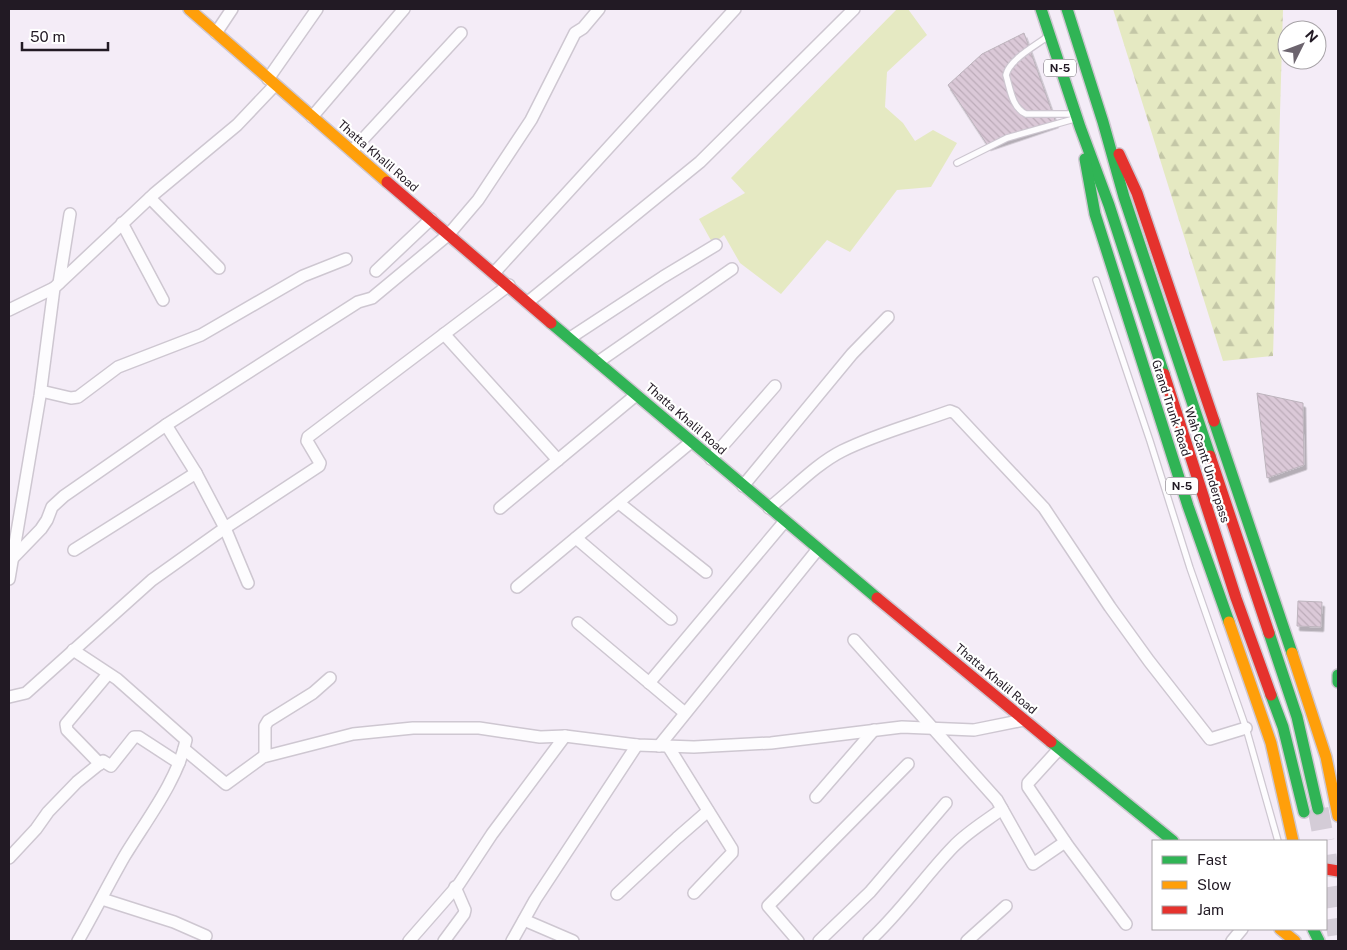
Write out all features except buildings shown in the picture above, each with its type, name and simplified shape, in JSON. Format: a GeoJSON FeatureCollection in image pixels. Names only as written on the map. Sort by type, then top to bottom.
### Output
{"type":"FeatureCollection","features":[{"type":"Feature","properties":{"kind":"main road","name":"Thatta Khalil Road"},"geometry":{"type":"LineString","coordinates":[[189,9],[271,82],[711,459],[1024,720],[1172,840]]}},
{"type":"Feature","properties":{"kind":"main road","name":"Grand Trunk Road"},"geometry":{"type":"LineString","coordinates":[[1041,9],[1077,120],[1096,214],[1188,506],[1271,743],[1293,840]]}},
{"type":"Feature","properties":{"kind":"main road","name":"N-5"},"geometry":{"type":"LineString","coordinates":[[1067,9],[1103,122],[1140,202],[1326,757],[1338,816]]}},
{"type":"Feature","properties":{"kind":"main road","name":"Wah Cantt Underpass"},"geometry":{"type":"LineString","coordinates":[[1077,120],[1112,215],[1236,598],[1283,727],[1304,812]]}},
{"type":"Feature","properties":{"kind":"main road","name":"Wah Cantt Underpass"},"geometry":{"type":"LineString","coordinates":[[1103,122],[1124,197],[1297,717],[1318,808]]}},
{"type":"Feature","properties":{"kind":"main road"},"geometry":{"type":"LineString","coordinates":[[1338,675],[1338,682]]}},
{"type":"Feature","properties":{"kind":"main road"},"geometry":{"type":"LineString","coordinates":[[1282,930],[1296,939]]}},
{"type":"Feature","properties":{"kind":"main road"},"geometry":{"type":"LineString","coordinates":[[1313,930],[1319,941]]}},
{"type":"Feature","properties":{"kind":"street"},"geometry":{"type":"LineString","coordinates":[[216,33],[232,9]]}},
{"type":"Feature","properties":{"kind":"street"},"geometry":{"type":"LineString","coordinates":[[9,310],[56,285],[150,198],[237,125],[271,82],[317,9]]}},
{"type":"Feature","properties":{"kind":"street"},"geometry":{"type":"LineString","coordinates":[[312,117],[404,9]]}},
{"type":"Feature","properties":{"kind":"street"},"geometry":{"type":"LineString","coordinates":[[12,559],[41,529],[52,507],[64,496],[166,424],[358,302],[372,298],[449,234],[478,200],[530,120],[574,33],[583,28],[599,9]]}},
{"type":"Feature","properties":{"kind":"street"},"geometry":{"type":"LineString","coordinates":[[494,273],[736,9]]}},
{"type":"Feature","properties":{"kind":"street"},"geometry":{"type":"LineString","coordinates":[[528,302],[700,162],[854,9]]}},
{"type":"Feature","properties":{"kind":"street"},"geometry":{"type":"LineString","coordinates":[[352,151],[461,33]]}},
{"type":"Feature","properties":{"kind":"street"},"geometry":{"type":"LineString","coordinates":[[150,198],[219,268]]}},
{"type":"Feature","properties":{"kind":"street"},"geometry":{"type":"LineString","coordinates":[[9,579],[41,390],[56,285],[70,214]]}},
{"type":"Feature","properties":{"kind":"street"},"geometry":{"type":"LineString","coordinates":[[376,271],[431,219]]}},
{"type":"Feature","properties":{"kind":"street"},"geometry":{"type":"LineString","coordinates":[[122,223],[163,300]]}},
{"type":"Feature","properties":{"kind":"street"},"geometry":{"type":"LineString","coordinates":[[570,338],[716,245]]}},
{"type":"Feature","properties":{"kind":"street"},"geometry":{"type":"LineString","coordinates":[[41,390],[71,398],[78,397],[118,367],[201,335],[303,276],[346,260]]}},
{"type":"Feature","properties":{"kind":"street"},"geometry":{"type":"LineString","coordinates":[[598,362],[732,269]]}},
{"type":"Feature","properties":{"kind":"street"},"geometry":{"type":"LineString","coordinates":[[9,696],[26,692],[152,580],[319,466],[320,463],[307,440],[308,437],[508,286]]}},
{"type":"Feature","properties":{"kind":"street"},"geometry":{"type":"LineString","coordinates":[[743,486],[852,354],[888,317]]}},
{"type":"Feature","properties":{"kind":"street"},"geometry":{"type":"LineString","coordinates":[[444,334],[558,460]]}},
{"type":"Feature","properties":{"kind":"street"},"geometry":{"type":"LineString","coordinates":[[711,459],[775,386]]}},
{"type":"Feature","properties":{"kind":"street"},"geometry":{"type":"LineString","coordinates":[[500,508],[636,395]]}},
{"type":"Feature","properties":{"kind":"street"},"geometry":{"type":"LineString","coordinates":[[769,508],[841,452],[950,411],[955,413],[1044,508],[1110,607],[1149,661],[1210,739],[1246,728]]}},
{"type":"Feature","properties":{"kind":"street"},"geometry":{"type":"LineString","coordinates":[[166,424],[226,528],[248,583]]}},
{"type":"Feature","properties":{"kind":"street"},"geometry":{"type":"LineString","coordinates":[[518,587],[691,442]]}},
{"type":"Feature","properties":{"kind":"street"},"geometry":{"type":"LineString","coordinates":[[74,550],[196,473]]}},
{"type":"Feature","properties":{"kind":"street"},"geometry":{"type":"LineString","coordinates":[[619,503],[706,572]]}},
{"type":"Feature","properties":{"kind":"street"},"geometry":{"type":"LineString","coordinates":[[649,683],[785,521]]}},
{"type":"Feature","properties":{"kind":"street"},"geometry":{"type":"LineString","coordinates":[[576,538],[671,620]]}},
{"type":"Feature","properties":{"kind":"street"},"geometry":{"type":"LineString","coordinates":[[663,746],[685,713],[818,549]]}},
{"type":"Feature","properties":{"kind":"street"},"geometry":{"type":"LineString","coordinates":[[578,623],[685,713]]}},
{"type":"Feature","properties":{"kind":"street"},"geometry":{"type":"LineString","coordinates":[[854,640],[992,794],[1033,864],[1065,842]]}},
{"type":"Feature","properties":{"kind":"street"},"geometry":{"type":"LineString","coordinates":[[73,650],[118,680],[186,740],[179,763],[154,810],[124,857],[78,941]]}},
{"type":"Feature","properties":{"kind":"street"},"geometry":{"type":"LineString","coordinates":[[100,764],[68,730],[66,724],[108,674]]}},
{"type":"Feature","properties":{"kind":"street"},"geometry":{"type":"LineString","coordinates":[[266,756],[265,726],[268,721],[313,693],[330,678]]}},
{"type":"Feature","properties":{"kind":"street"},"geometry":{"type":"LineString","coordinates":[[184,750],[226,784],[266,756],[353,734],[413,728],[478,728],[638,745],[694,747],[771,743],[902,728],[974,730],[1024,720]]}},
{"type":"Feature","properties":{"kind":"street"},"geometry":{"type":"LineString","coordinates":[[816,797],[874,730]]}},
{"type":"Feature","properties":{"kind":"street"},"geometry":{"type":"LineString","coordinates":[[9,858],[36,829],[48,812],[77,782],[104,761],[111,766],[136,736],[179,763]]}},
{"type":"Feature","properties":{"kind":"street"},"geometry":{"type":"LineString","coordinates":[[409,941],[455,887],[565,736]]}},
{"type":"Feature","properties":{"kind":"street"},"geometry":{"type":"LineString","coordinates":[[512,941],[535,900],[638,745]]}},
{"type":"Feature","properties":{"kind":"street"},"geometry":{"type":"LineString","coordinates":[[663,746],[732,849],[732,853],[694,894]]}},
{"type":"Feature","properties":{"kind":"street"},"geometry":{"type":"LineString","coordinates":[[1059,748],[1028,783],[1028,787],[1065,842],[1126,924]]}},
{"type":"Feature","properties":{"kind":"street"},"geometry":{"type":"LineString","coordinates":[[798,941],[768,906],[908,764]]}},
{"type":"Feature","properties":{"kind":"street"},"geometry":{"type":"LineString","coordinates":[[819,941],[870,892],[946,803]]}},
{"type":"Feature","properties":{"kind":"street"},"geometry":{"type":"LineString","coordinates":[[868,941],[894,916],[933,868],[955,845],[1002,809]]}},
{"type":"Feature","properties":{"kind":"street"},"geometry":{"type":"LineString","coordinates":[[617,894],[708,811]]}},
{"type":"Feature","properties":{"kind":"street"},"geometry":{"type":"LineString","coordinates":[[444,941],[465,910],[455,887]]}},
{"type":"Feature","properties":{"kind":"street"},"geometry":{"type":"LineString","coordinates":[[102,898],[174,922],[206,936]]}},
{"type":"Feature","properties":{"kind":"street"},"geometry":{"type":"LineString","coordinates":[[967,941],[1006,906]]}},
{"type":"Feature","properties":{"kind":"street"},"geometry":{"type":"LineString","coordinates":[[524,920],[573,941]]}},
{"type":"Feature","properties":{"kind":"street"},"geometry":{"type":"LineString","coordinates":[[1232,941],[1241,930]]}},
{"type":"Feature","properties":{"kind":"lane"},"geometry":{"type":"LineString","coordinates":[[1049,34],[1007,70],[1006,75],[1016,106],[1020,112],[1026,114],[1077,120]]}},
{"type":"Feature","properties":{"kind":"lane"},"geometry":{"type":"LineString","coordinates":[[957,163],[1007,138],[1077,120]]}},
{"type":"Feature","properties":{"kind":"lane"},"geometry":{"type":"LineString","coordinates":[[1096,280],[1173,511],[1190,568],[1246,728],[1278,840]]}},
{"type":"Feature","properties":{"kind":"lane"},"geometry":{"type":"LineString","coordinates":[[1173,511],[1188,506]]}},
{"type":"Feature","properties":{"kind":"green space"},"geometry":{"type":"Polygon","coordinates":[[[897,9],[908,9],[927,35],[887,72],[885,107],[903,123],[915,141],[933,130],[957,143],[931,187],[897,190],[850,252],[827,240],[781,294],[740,263],[724,235],[713,244],[699,219],[745,193],[731,178],[897,9]]]}},
{"type":"Feature","properties":{"kind":"green space"},"geometry":{"type":"Polygon","coordinates":[[[1113,9],[1283,9],[1283,20],[1277,20],[1277,70],[1281,70],[1273,356],[1223,361],[1113,9]]]}},
{"type":"Feature","properties":{"kind":"tunnel"},"geometry":{"type":"LineString","coordinates":[[1318,809],[1324,840]]}},
{"type":"Feature","properties":{"kind":"tunnel"},"geometry":{"type":"LineString","coordinates":[[1327,862],[1338,935]]}},
{"type":"Feature","properties":{"kind":"traffic: fast"},"geometry":{"type":"LineString","coordinates":[[1041,9],[1080,127],[1109,205],[1164,374]]}},
{"type":"Feature","properties":{"kind":"traffic: fast"},"geometry":{"type":"LineString","coordinates":[[1067,9],[1103,122],[1124,197],[1210,456]]}},
{"type":"Feature","properties":{"kind":"traffic: fast"},"geometry":{"type":"LineString","coordinates":[[1085,159],[1095,214],[1188,506],[1229,622]]}},
{"type":"Feature","properties":{"kind":"traffic: fast"},"geometry":{"type":"LineString","coordinates":[[551,323],[877,598]]}},
{"type":"Feature","properties":{"kind":"traffic: fast"},"geometry":{"type":"LineString","coordinates":[[1214,421],[1292,653]]}},
{"type":"Feature","properties":{"kind":"traffic: fast"},"geometry":{"type":"LineString","coordinates":[[1269,633],[1297,717],[1318,809]]}},
{"type":"Feature","properties":{"kind":"traffic: fast"},"geometry":{"type":"LineString","coordinates":[[1338,675],[1338,682]]}},
{"type":"Feature","properties":{"kind":"traffic: fast"},"geometry":{"type":"LineString","coordinates":[[1271,695],[1283,727],[1304,812]]}},
{"type":"Feature","properties":{"kind":"traffic: fast"},"geometry":{"type":"LineString","coordinates":[[1051,742],[1172,840]]}},
{"type":"Feature","properties":{"kind":"traffic: fast"},"geometry":{"type":"LineString","coordinates":[[1314,930],[1319,941]]}},
{"type":"Feature","properties":{"kind":"traffic: slow"},"geometry":{"type":"LineString","coordinates":[[189,9],[387,182]]}},
{"type":"Feature","properties":{"kind":"traffic: slow"},"geometry":{"type":"LineString","coordinates":[[1229,622],[1271,743],[1293,840]]}},
{"type":"Feature","properties":{"kind":"traffic: slow"},"geometry":{"type":"LineString","coordinates":[[1292,653],[1326,757],[1338,816]]}},
{"type":"Feature","properties":{"kind":"traffic: slow"},"geometry":{"type":"LineString","coordinates":[[1281,930],[1295,941]]}},
{"type":"Feature","properties":{"kind":"traffic: jam"},"geometry":{"type":"LineString","coordinates":[[1119,154],[1137,193],[1214,421]]}},
{"type":"Feature","properties":{"kind":"traffic: jam"},"geometry":{"type":"LineString","coordinates":[[387,182],[551,323]]}},
{"type":"Feature","properties":{"kind":"traffic: jam"},"geometry":{"type":"LineString","coordinates":[[1164,374],[1236,598],[1271,695]]}},
{"type":"Feature","properties":{"kind":"traffic: jam"},"geometry":{"type":"LineString","coordinates":[[1210,456],[1269,633]]}},
{"type":"Feature","properties":{"kind":"traffic: jam"},"geometry":{"type":"LineString","coordinates":[[877,598],[1051,742]]}},
{"type":"Feature","properties":{"kind":"traffic: jam"},"geometry":{"type":"LineString","coordinates":[[1327,869],[1338,871]]}}]}
